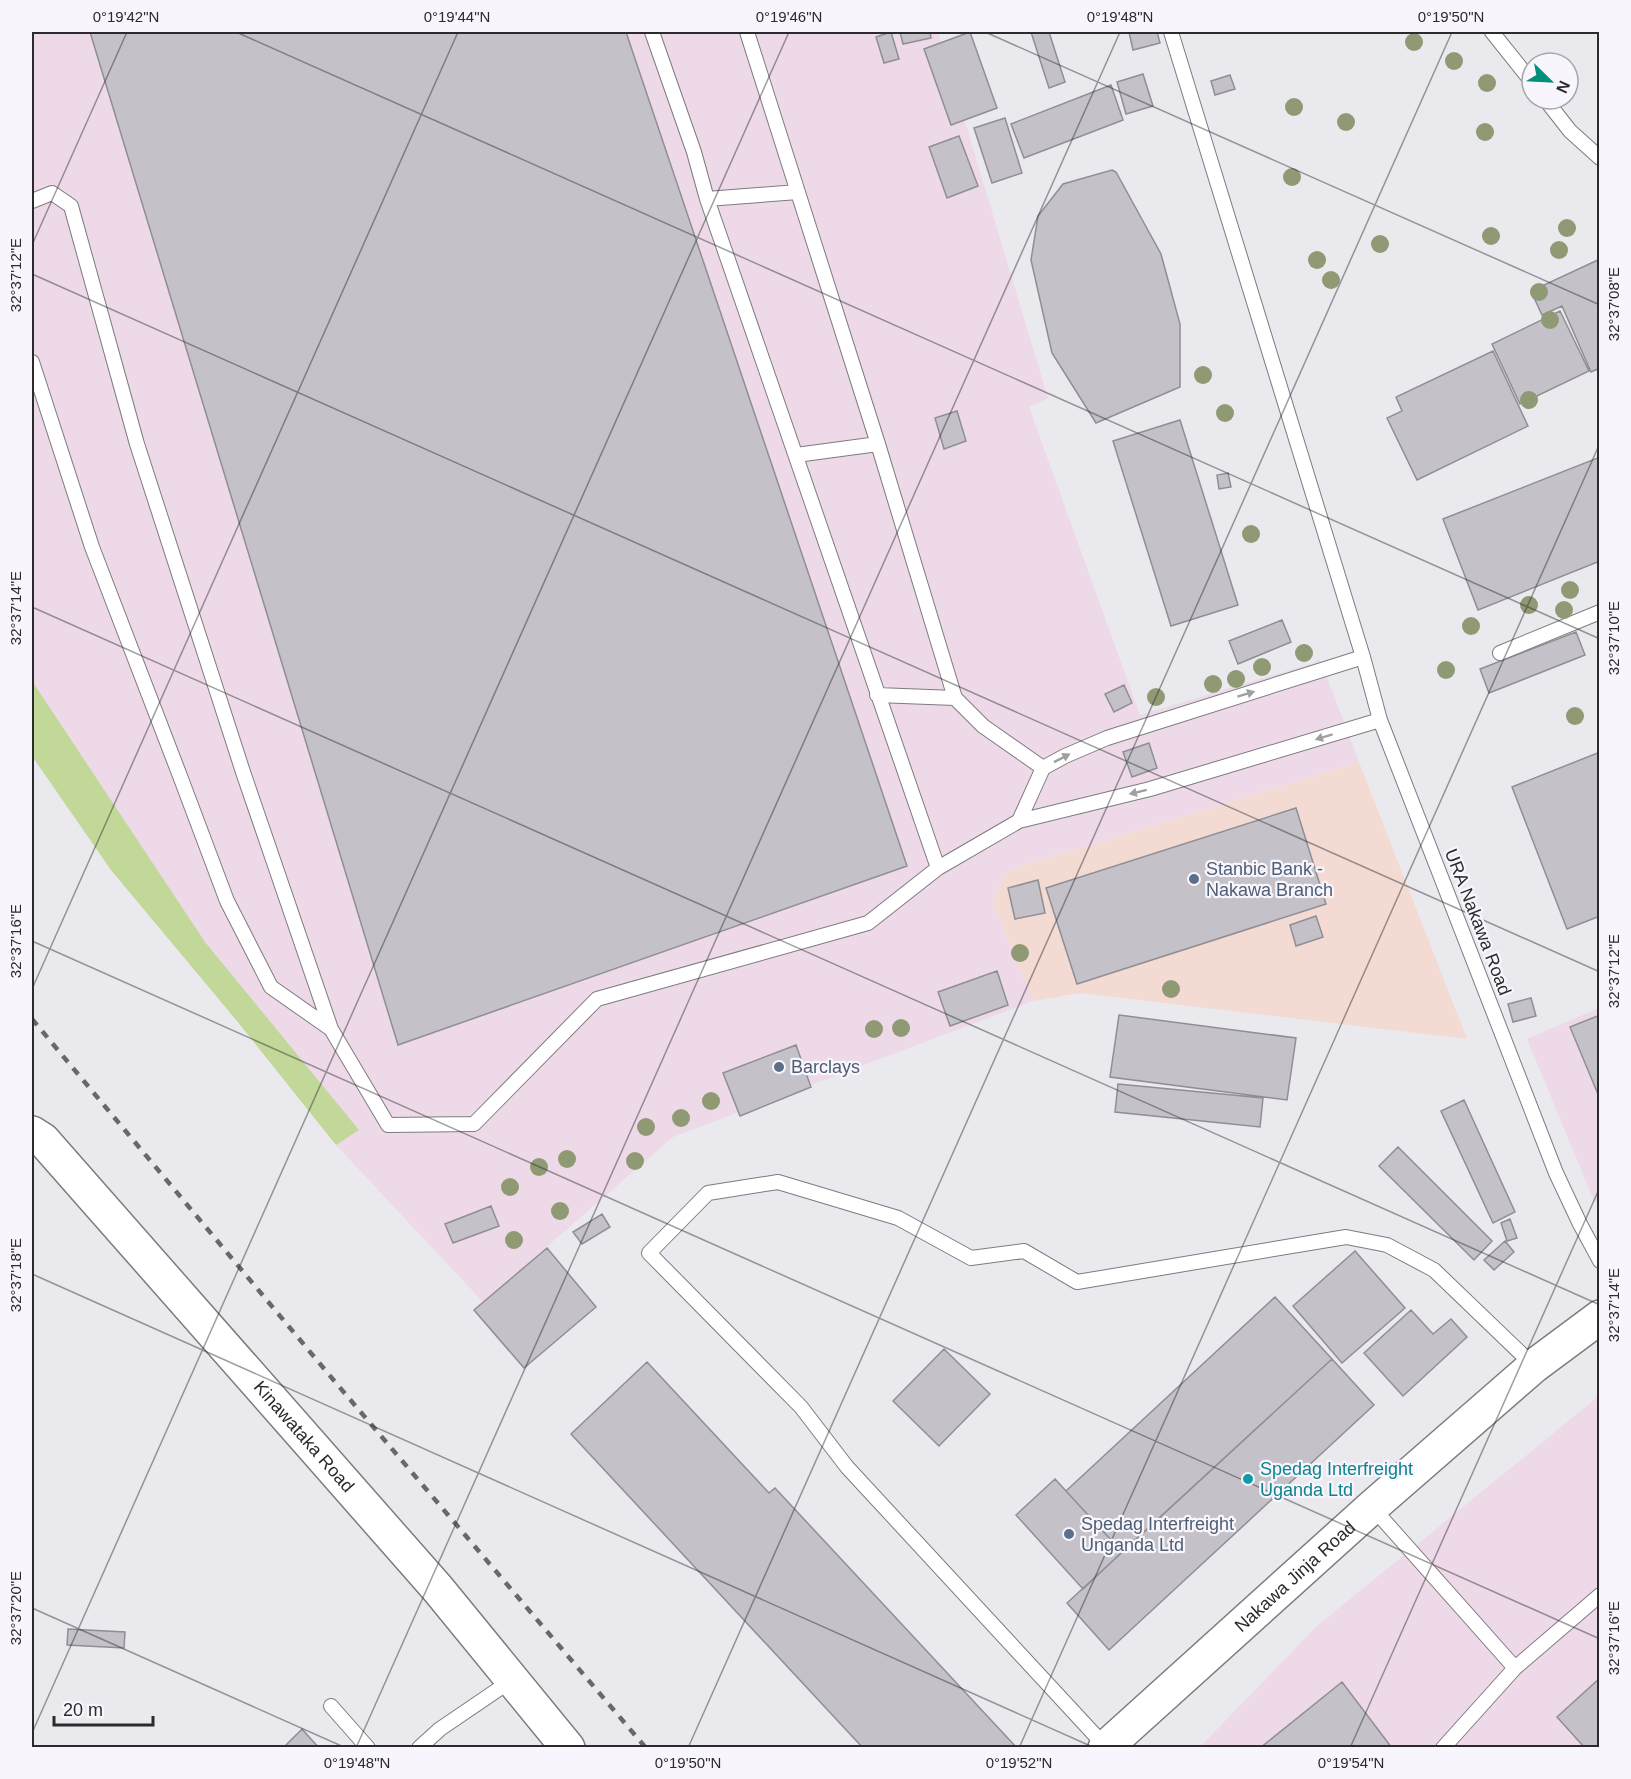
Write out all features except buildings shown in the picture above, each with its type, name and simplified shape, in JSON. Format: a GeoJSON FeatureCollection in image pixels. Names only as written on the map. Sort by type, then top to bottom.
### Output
{"type":"FeatureCollection","features":[{"type":"Feature","properties":{"kind":"street","name":"Kinawataka Road"},"geometry":{"type":"LineString","coordinates":[[32,1133],[43,1140],[422,1571],[568,1748]]}},
{"type":"Feature","properties":{"kind":"street","name":"Nakawa Jinja Road"},"geometry":{"type":"LineString","coordinates":[[1105,1747],[1534,1366],[1599,1317]]}},
{"type":"Feature","properties":{"kind":"lane"},"geometry":{"type":"LineString","coordinates":[[652,32],[694,152],[707,199],[938,868]]}},
{"type":"Feature","properties":{"kind":"lane"},"geometry":{"type":"LineString","coordinates":[[747,32],[878,444],[955,698],[983,726],[1043,768]]}},
{"type":"Feature","properties":{"kind":"lane","name":"URA Nakawa Road"},"geometry":{"type":"LineString","coordinates":[[1171,32],[1363,657],[1380,720],[1556,1173],[1599,1261]]}},
{"type":"Feature","properties":{"kind":"lane"},"geometry":{"type":"LineString","coordinates":[[1492,32],[1520,67]]}},
{"type":"Feature","properties":{"kind":"lane"},"geometry":{"type":"LineString","coordinates":[[1554,111],[1570,131],[1599,158]]}},
{"type":"Feature","properties":{"kind":"lane"},"geometry":{"type":"LineString","coordinates":[[707,199],[798,192]]}},
{"type":"Feature","properties":{"kind":"lane"},"geometry":{"type":"LineString","coordinates":[[32,201],[51,193],[71,206],[141,455],[243,772],[331,1029],[388,1125],[474,1125],[597,999],[868,923],[938,868],[1019,821],[1150,789],[1380,720]]}},
{"type":"Feature","properties":{"kind":"lane"},"geometry":{"type":"LineString","coordinates":[[32,362],[92,547],[226,901],[272,987],[331,1029]]}},
{"type":"Feature","properties":{"kind":"lane"},"geometry":{"type":"LineString","coordinates":[[796,455],[878,444]]}},
{"type":"Feature","properties":{"kind":"lane"},"geometry":{"type":"LineString","coordinates":[[1500,653],[1599,612]]}},
{"type":"Feature","properties":{"kind":"lane"},"geometry":{"type":"LineString","coordinates":[[1019,821],[1043,768],[1065,756],[1107,738],[1363,657]]}},
{"type":"Feature","properties":{"kind":"lane"},"geometry":{"type":"LineString","coordinates":[[878,695],[955,698]]}},
{"type":"Feature","properties":{"kind":"lane"},"geometry":{"type":"LineString","coordinates":[[1105,1747],[847,1467],[801,1407],[649,1253],[708,1192],[778,1182],[898,1218],[971,1258],[1024,1251],[1077,1282],[1311,1241],[1346,1237],[1387,1245],[1434,1270],[1534,1366]]}},
{"type":"Feature","properties":{"kind":"lane"},"geometry":{"type":"LineString","coordinates":[[1372,1508],[1515,1668]]}},
{"type":"Feature","properties":{"kind":"lane"},"geometry":{"type":"LineString","coordinates":[[1445,1747],[1515,1668],[1599,1595]]}},
{"type":"Feature","properties":{"kind":"lane"},"geometry":{"type":"LineString","coordinates":[[419,1748],[440,1729],[512,1680]]}},
{"type":"Feature","properties":{"kind":"lane"},"geometry":{"type":"LineString","coordinates":[[331,1706],[368,1748]]}},
{"type":"Feature","properties":{"kind":"shaded area"},"geometry":{"type":"Polygon","coordinates":[[[32,32],[938,32],[1048,398],[1029,407],[1140,715],[1314,663],[1320,659],[1359,762],[1015,868],[1004,875],[992,901],[1033,1001],[673,1137],[483,1302],[336,1145],[237,1021],[111,870],[32,756],[32,32]]]}},
{"type":"Feature","properties":{"kind":"shaded area"},"geometry":{"type":"Polygon","coordinates":[[[1359,762],[1467,1039],[1080,993],[1033,1001],[992,901],[1004,875],[1015,868],[1359,762]]]}},
{"type":"Feature","properties":{"kind":"shaded area"},"geometry":{"type":"Polygon","coordinates":[[[1599,1008],[1599,1204],[1594,1201],[1527,1039],[1599,1008]]]}},
{"type":"Feature","properties":{"kind":"shaded area"},"geometry":{"type":"Polygon","coordinates":[[[1599,1396],[1599,1747],[1199,1748],[1317,1626],[1599,1396]]]}},
{"type":"Feature","properties":{"kind":"green space"},"geometry":{"type":"Polygon","coordinates":[[[32,681],[205,942],[359,1130],[336,1145],[237,1021],[111,870],[32,756],[32,681]]]}},
{"type":"Feature","properties":{"kind":"railway"},"geometry":{"type":"LineString","coordinates":[[32,1019],[336,1383],[646,1748]]}},
{"type":"Feature","properties":{"kind":"place","name":"Stanbic Bank - Nakawa Branch"},"geometry":{"type":"Point","coordinates":[1194,879]}},
{"type":"Feature","properties":{"kind":"place","name":"Barclays"},"geometry":{"type":"Point","coordinates":[779,1067]}},
{"type":"Feature","properties":{"kind":"place","name":"Spedag Interfreight Uganda Ltd"},"geometry":{"type":"Point","coordinates":[1248,1479]}},
{"type":"Feature","properties":{"kind":"place","name":"Spedag Interfreight Unganda Ltd"},"geometry":{"type":"Point","coordinates":[1069,1534]}}]}
